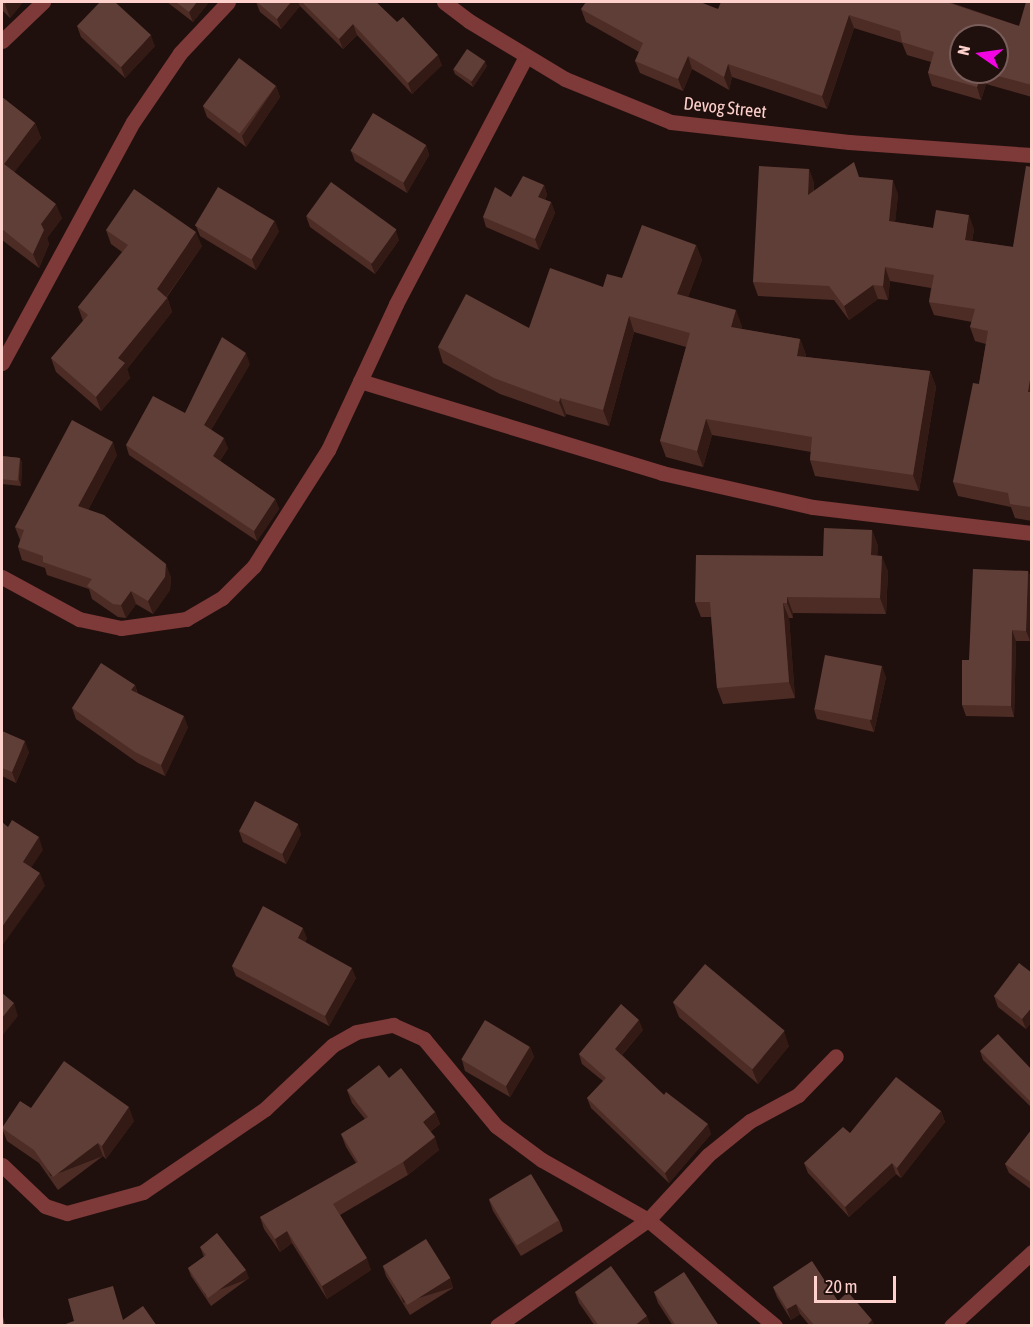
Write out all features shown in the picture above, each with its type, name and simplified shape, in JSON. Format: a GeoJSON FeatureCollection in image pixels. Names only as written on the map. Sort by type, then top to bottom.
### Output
{"type":"FeatureCollection","features":[{"type":"Feature","properties":{"kind":"street"},"geometry":{"type":"LineString","coordinates":[[2,41],[43,2]]}},
{"type":"Feature","properties":{"kind":"street"},"geometry":{"type":"LineString","coordinates":[[2,363],[133,122],[180,53],[228,2]]}},
{"type":"Feature","properties":{"kind":"street","name":"Devog Street"},"geometry":{"type":"LineString","coordinates":[[444,2],[565,79],[671,122],[849,142],[1032,155]]}},
{"type":"Feature","properties":{"kind":"street"},"geometry":{"type":"LineString","coordinates":[[2,577],[79,619],[121,628],[186,619],[222,598],[254,566],[328,450],[396,304],[526,56]]}},
{"type":"Feature","properties":{"kind":"street"},"geometry":{"type":"LineString","coordinates":[[360,381],[674,476],[813,507],[1032,533]]}},
{"type":"Feature","properties":{"kind":"street"},"geometry":{"type":"LineString","coordinates":[[2,1165],[45,1206],[67,1213],[143,1192],[265,1109],[333,1045],[356,1032],[393,1025],[424,1039],[504,1132],[542,1160],[648,1220],[775,1326]]}},
{"type":"Feature","properties":{"kind":"street"},"geometry":{"type":"LineString","coordinates":[[497,1326],[648,1220],[708,1155],[750,1121],[798,1095],[836,1056]]}},
{"type":"Feature","properties":{"kind":"street"},"geometry":{"type":"LineString","coordinates":[[951,1326],[1032,1252]]}},
{"type":"Feature","properties":{"kind":"building"},"geometry":{"type":"Polygon","coordinates":[[[100,2],[115,2],[151,35],[121,67],[77,26],[100,2]]]}},
{"type":"Feature","properties":{"kind":"building"},"geometry":{"type":"Polygon","coordinates":[[[176,2],[197,2],[189,12],[176,2]]]}},
{"type":"Feature","properties":{"kind":"building"},"geometry":{"type":"Polygon","coordinates":[[[257,2],[291,2],[277,19],[257,2]]]}},
{"type":"Feature","properties":{"kind":"building"},"geometry":{"type":"Polygon","coordinates":[[[302,2],[376,2],[397,22],[403,17],[438,55],[408,83],[353,24],[339,39],[302,2]]]}},
{"type":"Feature","properties":{"kind":"building"},"geometry":{"type":"Polygon","coordinates":[[[586,2],[700,2],[718,9],[721,2],[946,2],[1019,26],[1026,2],[1032,2],[1032,85],[1009,79],[1009,24],[949,24],[949,79],[928,73],[934,52],[902,42],[900,31],[849,15],[822,96],[728,64],[724,77],[688,56],[678,79],[635,61],[643,43],[581,9],[586,2]]]}},
{"type":"Feature","properties":{"kind":"building"},"geometry":{"type":"Polygon","coordinates":[[[467,49],[485,61],[472,81],[454,69],[467,49]]]}},
{"type":"Feature","properties":{"kind":"building"},"geometry":{"type":"Polygon","coordinates":[[[239,58],[276,86],[240,134],[203,106],[239,58]]]}},
{"type":"Feature","properties":{"kind":"building"},"geometry":{"type":"Polygon","coordinates":[[[2,97],[35,123],[4,164],[56,204],[41,224],[44,230],[33,254],[2,229],[2,97]]]}},
{"type":"Feature","properties":{"kind":"building"},"geometry":{"type":"Polygon","coordinates":[[[373,113],[426,145],[403,183],[350,151],[373,113]]]}},
{"type":"Feature","properties":{"kind":"building"},"geometry":{"type":"Polygon","coordinates":[[[854,162],[859,177],[893,180],[889,221],[933,228],[936,210],[969,215],[965,240],[1013,247],[1026,166],[1032,167],[1032,366],[1028,392],[1032,392],[1032,499],[1030,507],[1010,504],[1008,493],[953,482],[973,383],[979,384],[988,331],[970,327],[975,309],[929,302],[934,275],[885,267],[883,286],[873,285],[844,306],[829,286],[753,282],[759,166],[809,169],[808,195],[854,162]]]}},
{"type":"Feature","properties":{"kind":"building"},"geometry":{"type":"Polygon","coordinates":[[[523,176],[544,185],[538,197],[551,202],[535,239],[483,217],[495,187],[511,197],[523,176]]]}},
{"type":"Feature","properties":{"kind":"building"},"geometry":{"type":"Polygon","coordinates":[[[331,182],[397,230],[372,264],[306,216],[331,182]]]}},
{"type":"Feature","properties":{"kind":"building"},"geometry":{"type":"Polygon","coordinates":[[[218,187],[275,221],[251,260],[195,226],[218,187]]]}},
{"type":"Feature","properties":{"kind":"building"},"geometry":{"type":"Polygon","coordinates":[[[134,189],[196,232],[157,289],[167,298],[118,358],[125,363],[96,397],[51,358],[88,315],[78,307],[128,245],[106,230],[134,189]]]}},
{"type":"Feature","properties":{"kind":"building"},"geometry":{"type":"Polygon","coordinates":[[[642,225],[696,245],[677,294],[736,310],[731,327],[800,339],[797,356],[930,371],[913,475],[810,460],[812,437],[706,419],[697,451],[660,441],[690,333],[629,316],[603,410],[560,398],[559,402],[494,378],[438,347],[466,294],[529,328],[550,268],[603,287],[607,274],[622,278],[642,225]]]}},
{"type":"Feature","properties":{"kind":"building"},"geometry":{"type":"Polygon","coordinates":[[[222,337],[246,353],[204,425],[224,438],[213,456],[275,499],[254,531],[126,445],[153,396],[185,413],[222,337]]]}},
{"type":"Feature","properties":{"kind":"building"},"geometry":{"type":"Polygon","coordinates":[[[72,420],[113,442],[78,506],[104,515],[166,564],[165,577],[148,601],[131,591],[121,605],[113,604],[87,586],[92,579],[43,562],[43,556],[18,547],[24,530],[15,527],[72,420]]]}},
{"type":"Feature","properties":{"kind":"building"},"geometry":{"type":"Polygon","coordinates":[[[2,456],[20,458],[17,481],[2,479],[2,456]]]}},
{"type":"Feature","properties":{"kind":"building"},"geometry":{"type":"Polygon","coordinates":[[[824,528],[872,530],[871,555],[882,556],[880,598],[787,597],[787,603],[783,603],[789,682],[717,688],[710,602],[695,602],[696,555],[823,556],[824,528]]]}},
{"type":"Feature","properties":{"kind":"building"},"geometry":{"type":"Polygon","coordinates":[[[973,569],[1028,571],[1026,631],[1012,630],[1011,706],[962,705],[962,660],[969,660],[973,569]]]}},
{"type":"Feature","properties":{"kind":"building"},"geometry":{"type":"Polygon","coordinates":[[[825,655],[882,666],[871,720],[815,709],[825,655]]]}},
{"type":"Feature","properties":{"kind":"building"},"geometry":{"type":"Polygon","coordinates":[[[101,663],[135,685],[131,690],[184,716],[161,765],[135,752],[72,708],[101,663]]]}},
{"type":"Feature","properties":{"kind":"building"},"geometry":{"type":"Polygon","coordinates":[[[2,731],[25,741],[12,772],[2,768],[2,731]]]}},
{"type":"Feature","properties":{"kind":"building"},"geometry":{"type":"Polygon","coordinates":[[[255,801],[298,824],[282,854],[239,831],[255,801]]]}},
{"type":"Feature","properties":{"kind":"building"},"geometry":{"type":"Polygon","coordinates":[[[12,820],[39,837],[23,862],[40,873],[2,927],[2,822],[8,827],[12,820]]]}},
{"type":"Feature","properties":{"kind":"building"},"geometry":{"type":"Polygon","coordinates":[[[263,906],[303,928],[298,938],[352,968],[325,1016],[232,966],[263,906]]]}},
{"type":"Feature","properties":{"kind":"building"},"geometry":{"type":"Polygon","coordinates":[[[1019,963],[1032,973],[1032,1007],[1022,1019],[994,996],[1019,963]]]}},
{"type":"Feature","properties":{"kind":"building"},"geometry":{"type":"Polygon","coordinates":[[[705,964],[785,1031],[753,1069],[673,1002],[705,964]]]}},
{"type":"Feature","properties":{"kind":"building"},"geometry":{"type":"Polygon","coordinates":[[[2,993],[14,1003],[2,1018],[2,993]]]}},
{"type":"Feature","properties":{"kind":"building"},"geometry":{"type":"Polygon","coordinates":[[[621,1004],[639,1020],[615,1049],[664,1095],[666,1092],[708,1124],[665,1173],[587,1098],[606,1078],[579,1054],[621,1004]]]}},
{"type":"Feature","properties":{"kind":"building"},"geometry":{"type":"Polygon","coordinates":[[[485,1020],[530,1047],[506,1086],[461,1059],[485,1020]]]}},
{"type":"Feature","properties":{"kind":"building"},"geometry":{"type":"Polygon","coordinates":[[[998,1034],[1032,1070],[1032,1103],[980,1051],[998,1034]]]}},
{"type":"Feature","properties":{"kind":"building"},"geometry":{"type":"Polygon","coordinates":[[[64,1061],[129,1107],[102,1146],[98,1143],[53,1177],[34,1150],[2,1128],[20,1101],[31,1108],[64,1061]]]}},
{"type":"Feature","properties":{"kind":"building"},"geometry":{"type":"Polygon","coordinates":[[[379,1065],[389,1078],[401,1068],[435,1112],[423,1122],[435,1137],[403,1162],[333,1204],[367,1258],[322,1286],[287,1231],[275,1239],[260,1217],[358,1162],[341,1134],[368,1117],[347,1090],[379,1065]]]}},
{"type":"Feature","properties":{"kind":"building"},"geometry":{"type":"Polygon","coordinates":[[[896,1077],[941,1111],[897,1168],[892,1163],[845,1207],[804,1163],[843,1127],[850,1133],[896,1077]]]}},
{"type":"Feature","properties":{"kind":"building"},"geometry":{"type":"Polygon","coordinates":[[[1032,1129],[1032,1183],[1005,1164],[1032,1129]]]}},
{"type":"Feature","properties":{"kind":"building"},"geometry":{"type":"Polygon","coordinates":[[[531,1174],[559,1220],[517,1246],[489,1199],[531,1174]]]}},
{"type":"Feature","properties":{"kind":"building"},"geometry":{"type":"Polygon","coordinates":[[[217,1233],[246,1270],[208,1298],[188,1268],[206,1255],[200,1247],[217,1233]]]}},
{"type":"Feature","properties":{"kind":"building"},"geometry":{"type":"Polygon","coordinates":[[[426,1239],[450,1278],[407,1305],[383,1266],[426,1239]]]}},
{"type":"Feature","properties":{"kind":"building"},"geometry":{"type":"Polygon","coordinates":[[[812,1261],[838,1301],[848,1292],[872,1320],[866,1326],[815,1326],[796,1304],[787,1309],[773,1287],[812,1261]]]}},
{"type":"Feature","properties":{"kind":"building"},"geometry":{"type":"Polygon","coordinates":[[[611,1266],[647,1316],[634,1326],[599,1326],[575,1292],[611,1266]]]}},
{"type":"Feature","properties":{"kind":"building"},"geometry":{"type":"Polygon","coordinates":[[[684,1272],[719,1326],[676,1326],[654,1292],[684,1272]]]}},
{"type":"Feature","properties":{"kind":"building"},"geometry":{"type":"Polygon","coordinates":[[[113,1286],[123,1320],[143,1306],[157,1326],[60,1326],[74,1321],[68,1299],[113,1286]]]}}]}
